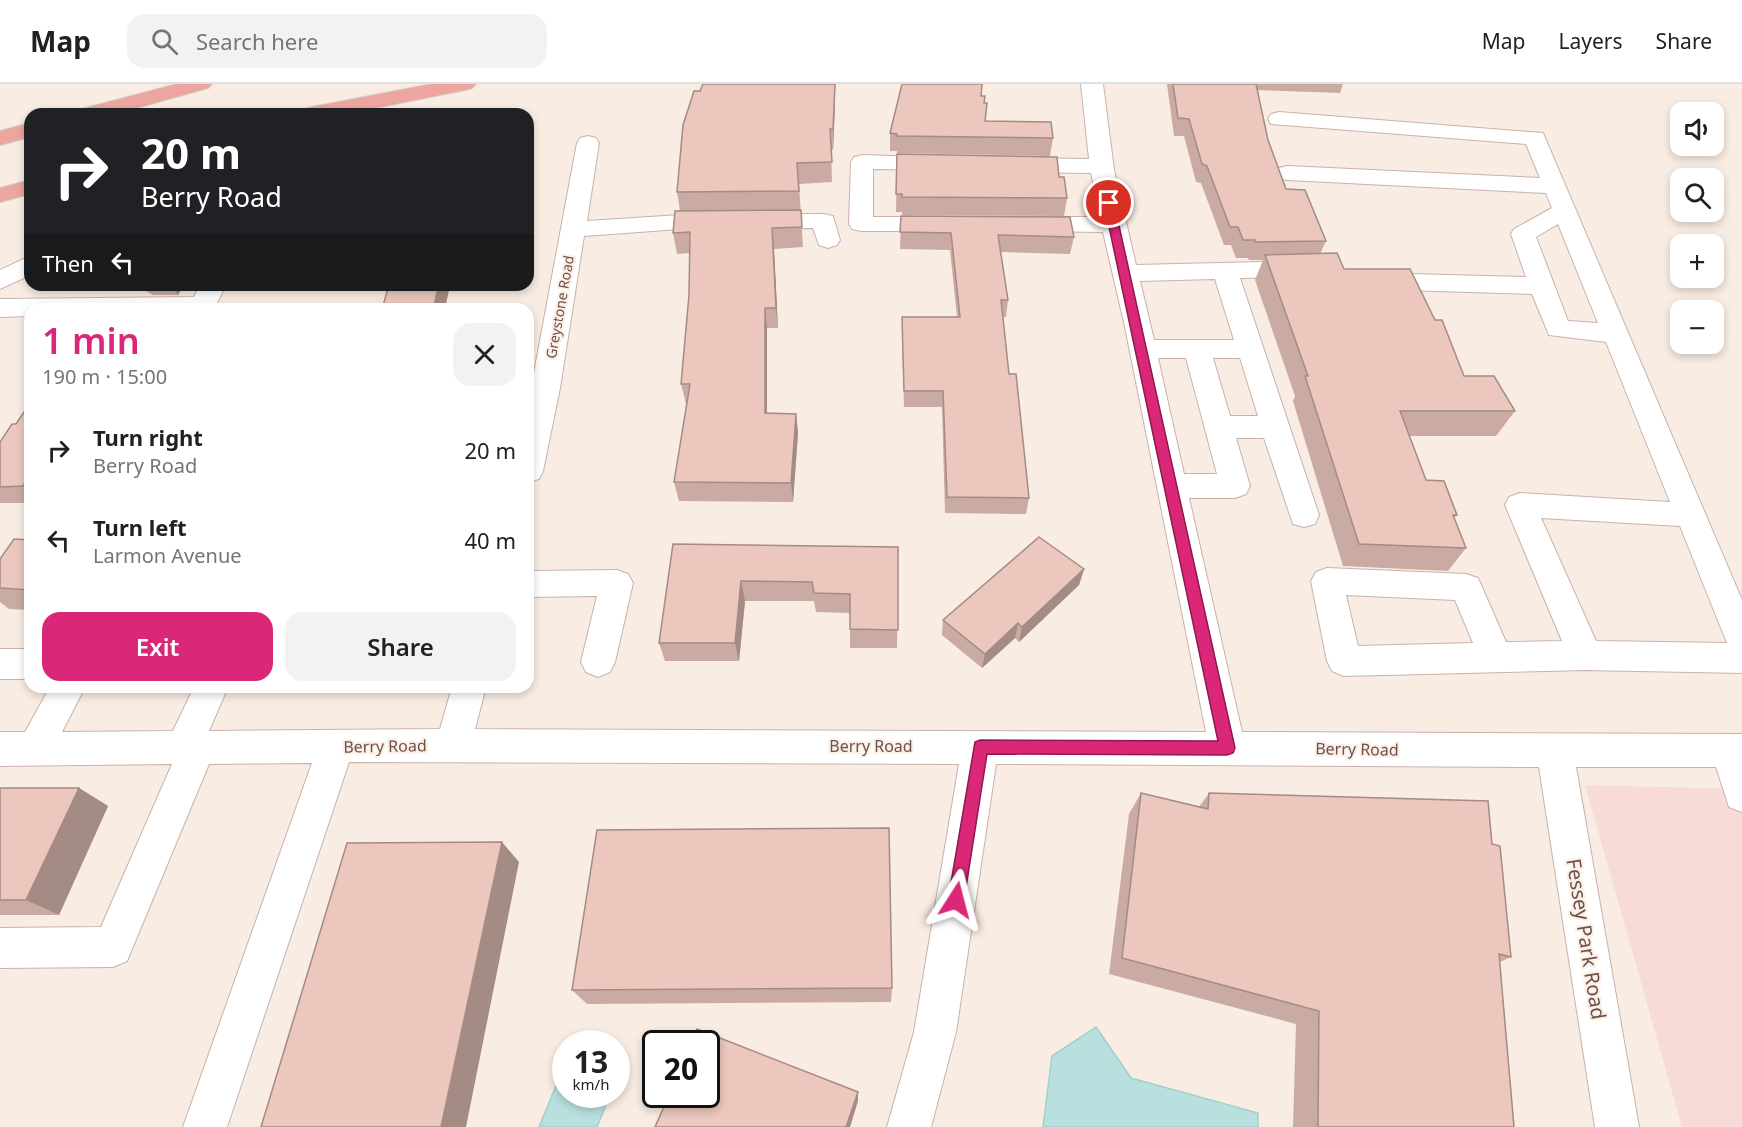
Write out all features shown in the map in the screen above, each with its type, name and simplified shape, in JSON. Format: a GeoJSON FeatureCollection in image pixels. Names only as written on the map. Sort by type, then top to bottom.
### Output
{"type":"FeatureCollection","features":[{"type":"Feature","properties":{"kind":"highway"},"geometry":{"type":"LineString","coordinates":[[112,108],[201,84]]}},
{"type":"Feature","properties":{"kind":"highway"},"geometry":{"type":"LineString","coordinates":[[315,108],[405,84]]}},
{"type":"Feature","properties":{"kind":"highway"},"geometry":{"type":"LineString","coordinates":[[343,108],[465,84]]}},
{"type":"Feature","properties":{"kind":"highway"},"geometry":{"type":"LineString","coordinates":[[0,138],[24,132]]}},
{"type":"Feature","properties":{"kind":"highway"},"geometry":{"type":"LineString","coordinates":[[0,195],[24,189]]}},
{"type":"Feature","properties":{"kind":"street"},"geometry":{"type":"LineString","coordinates":[[1092,84],[1102,166],[1113,225],[1227,748]]}},
{"type":"Feature","properties":{"kind":"street"},"geometry":{"type":"LineString","coordinates":[[1279,118],[1535,138],[1742,640]]}},
{"type":"Feature","properties":{"kind":"street","name":"Greystone Road"},"geometry":{"type":"LineString","coordinates":[[534,443],[548,377],[588,143]]}},
{"type":"Feature","properties":{"kind":"street"},"geometry":{"type":"LineString","coordinates":[[958,164],[862,162],[861,224],[964,224]]}},
{"type":"Feature","properties":{"kind":"street"},"geometry":{"type":"LineString","coordinates":[[994,164],[1102,166]]}},
{"type":"Feature","properties":{"kind":"street"},"geometry":{"type":"LineString","coordinates":[[1287,173],[1555,186]]}},
{"type":"Feature","properties":{"kind":"street"},"geometry":{"type":"LineString","coordinates":[[1566,211],[1523,234],[1558,329],[1616,334]]}},
{"type":"Feature","properties":{"kind":"street"},"geometry":{"type":"LineString","coordinates":[[574,229],[680,222],[825,220]]}},
{"type":"Feature","properties":{"kind":"street"},"geometry":{"type":"LineString","coordinates":[[999,224],[1113,225]]}},
{"type":"Feature","properties":{"kind":"street"},"geometry":{"type":"LineString","coordinates":[[0,281],[24,267]]}},
{"type":"Feature","properties":{"kind":"street"},"geometry":{"type":"LineString","coordinates":[[1125,273],[1225,271],[1338,274],[1542,286]]}},
{"type":"Feature","properties":{"kind":"street"},"geometry":{"type":"LineString","coordinates":[[1225,271],[1304,515]]}},
{"type":"Feature","properties":{"kind":"street"},"geometry":{"type":"LineString","coordinates":[[0,308],[24,308]]}},
{"type":"Feature","properties":{"kind":"street"},"geometry":{"type":"LineString","coordinates":[[1171,486],[1235,486],[1197,349]]}},
{"type":"Feature","properties":{"kind":"street"},"geometry":{"type":"LineString","coordinates":[[1142,350],[1250,349]]}},
{"type":"Feature","properties":{"kind":"street"},"geometry":{"type":"LineString","coordinates":[[1219,427],[1276,427]]}},
{"type":"Feature","properties":{"kind":"street"},"geometry":{"type":"LineString","coordinates":[[1585,654],[1520,505],[1691,515]]}},
{"type":"Feature","properties":{"kind":"street"},"geometry":{"type":"LineString","coordinates":[[1495,656],[1466,587],[1327,581],[1344,661],[1585,654],[1742,658]]}},
{"type":"Feature","properties":{"kind":"street"},"geometry":{"type":"LineString","coordinates":[[534,584],[617,583],[598,662]]}},
{"type":"Feature","properties":{"kind":"street"},"geometry":{"type":"LineString","coordinates":[[0,664],[24,664]]}},
{"type":"Feature","properties":{"kind":"street"},"geometry":{"type":"LineString","coordinates":[[17,749],[63,693]]}},
{"type":"Feature","properties":{"kind":"street"},"geometry":{"type":"LineString","coordinates":[[0,948],[113,947],[191,748],[209,693]]}},
{"type":"Feature","properties":{"kind":"street"},"geometry":{"type":"LineString","coordinates":[[453,745],[467,693]]}},
{"type":"Feature","properties":{"kind":"street","name":"Berry Road"},"geometry":{"type":"LineString","coordinates":[[17,749],[453,745],[1736,751]]}},
{"type":"Feature","properties":{"kind":"street"},"geometry":{"type":"LineString","coordinates":[[205,1127],[336,747]]}},
{"type":"Feature","properties":{"kind":"street"},"geometry":{"type":"LineString","coordinates":[[909,1127],[935,1032],[980,747]]}},
{"type":"Feature","properties":{"kind":"street","name":"Fessey Park Road"},"geometry":{"type":"LineString","coordinates":[[1555,751],[1617,1127]]}},
{"type":"Feature","properties":{"kind":"street"},"geometry":{"type":"LineString","coordinates":[[1736,751],[1742,795]]}},
{"type":"Feature","properties":{"kind":"shaded area"},"geometry":{"type":"Polygon","coordinates":[[[1585,785],[1742,789],[1742,1127],[1682,1127],[1585,785]]]}},
{"type":"Feature","properties":{"kind":"water"},"geometry":{"type":"Polygon","coordinates":[[[1096,1027],[1131,1078],[1258,1113],[1258,1127],[1043,1127],[1052,1056],[1096,1027]]]}},
{"type":"Feature","properties":{"kind":"water"},"geometry":{"type":"Polygon","coordinates":[[[552,1096],[552,1108],[605,1108],[597,1127],[539,1127],[552,1096]]]}},
{"type":"Feature","properties":{"kind":"building"},"geometry":{"type":"Polygon","coordinates":[[[703,84],[835,84],[833,129],[830,129],[832,162],[797,163],[799,191],[677,192],[683,125],[694,91],[700,91],[703,84]]]}},
{"type":"Feature","properties":{"kind":"building"},"geometry":{"type":"Polygon","coordinates":[[[902,84],[982,84],[981,96],[985,96],[984,103],[987,103],[985,121],[1051,122],[1053,138],[897,136],[897,134],[890,133],[902,84]]]}},
{"type":"Feature","properties":{"kind":"building"},"geometry":{"type":"Polygon","coordinates":[[[1173,84],[1256,84],[1268,140],[1286,189],[1305,190],[1326,241],[1255,242],[1255,240],[1243,240],[1238,227],[1230,227],[1207,166],[1202,164],[1189,119],[1178,118],[1173,84]]]}},
{"type":"Feature","properties":{"kind":"building"},"geometry":{"type":"Polygon","coordinates":[[[897,154],[1057,157],[1059,177],[1064,177],[1067,198],[902,197],[902,194],[896,194],[897,154]]]}},
{"type":"Feature","properties":{"kind":"building"},"geometry":{"type":"Polygon","coordinates":[[[801,210],[802,227],[772,228],[776,308],[765,308],[765,413],[796,414],[791,483],[674,482],[690,384],[681,384],[689,295],[690,232],[673,233],[675,211],[801,210]]]}},
{"type":"Feature","properties":{"kind":"building"},"geometry":{"type":"Polygon","coordinates":[[[901,216],[1070,217],[1074,237],[998,235],[1008,300],[1001,300],[1009,374],[1016,374],[1029,498],[947,497],[943,391],[904,391],[902,317],[960,317],[951,233],[900,232],[901,216]]]}},
{"type":"Feature","properties":{"kind":"building"},"geometry":{"type":"Polygon","coordinates":[[[1337,253],[1344,269],[1410,269],[1435,320],[1442,320],[1464,376],[1494,376],[1515,411],[1400,411],[1426,480],[1444,481],[1457,515],[1453,515],[1466,548],[1359,544],[1305,376],[1308,376],[1265,255],[1337,253]]]}},
{"type":"Feature","properties":{"kind":"building"},"geometry":{"type":"Polygon","coordinates":[[[387,291],[438,291],[434,303],[384,303],[387,291]]]}},
{"type":"Feature","properties":{"kind":"building"},"geometry":{"type":"Polygon","coordinates":[[[24,412],[24,485],[0,487],[0,442],[12,424],[16,424],[24,412]]]}},
{"type":"Feature","properties":{"kind":"building"},"geometry":{"type":"Polygon","coordinates":[[[1039,537],[1084,569],[1022,627],[1018,623],[985,654],[943,620],[1039,537]]]}},
{"type":"Feature","properties":{"kind":"building"},"geometry":{"type":"Polygon","coordinates":[[[14,539],[24,540],[24,590],[0,588],[0,559],[14,539]]]}},
{"type":"Feature","properties":{"kind":"building"},"geometry":{"type":"Polygon","coordinates":[[[673,544],[898,547],[898,630],[850,629],[850,594],[814,593],[812,582],[741,581],[735,643],[659,643],[673,544]]]}},
{"type":"Feature","properties":{"kind":"building"},"geometry":{"type":"Polygon","coordinates":[[[0,788],[79,788],[26,900],[0,900],[0,788]]]}},
{"type":"Feature","properties":{"kind":"building"},"geometry":{"type":"Polygon","coordinates":[[[1141,793],[1208,809],[1209,793],[1488,801],[1492,844],[1500,846],[1511,957],[1499,954],[1514,1127],[1318,1127],[1319,1011],[1122,958],[1141,793]]]}},
{"type":"Feature","properties":{"kind":"building"},"geometry":{"type":"Polygon","coordinates":[[[889,828],[892,988],[572,990],[597,830],[889,828]]]}},
{"type":"Feature","properties":{"kind":"building"},"geometry":{"type":"Polygon","coordinates":[[[502,842],[441,1127],[261,1127],[347,843],[502,842]]]}},
{"type":"Feature","properties":{"kind":"building"},"geometry":{"type":"Polygon","coordinates":[[[720,1038],[858,1092],[846,1127],[655,1127],[663,1108],[720,1108],[720,1038]]]}},
{"type":"Feature","properties":{"kind":"route"},"geometry":{"type":"LineString","coordinates":[[956,900],[980,747],[1227,748],[1109,203]]}}]}
